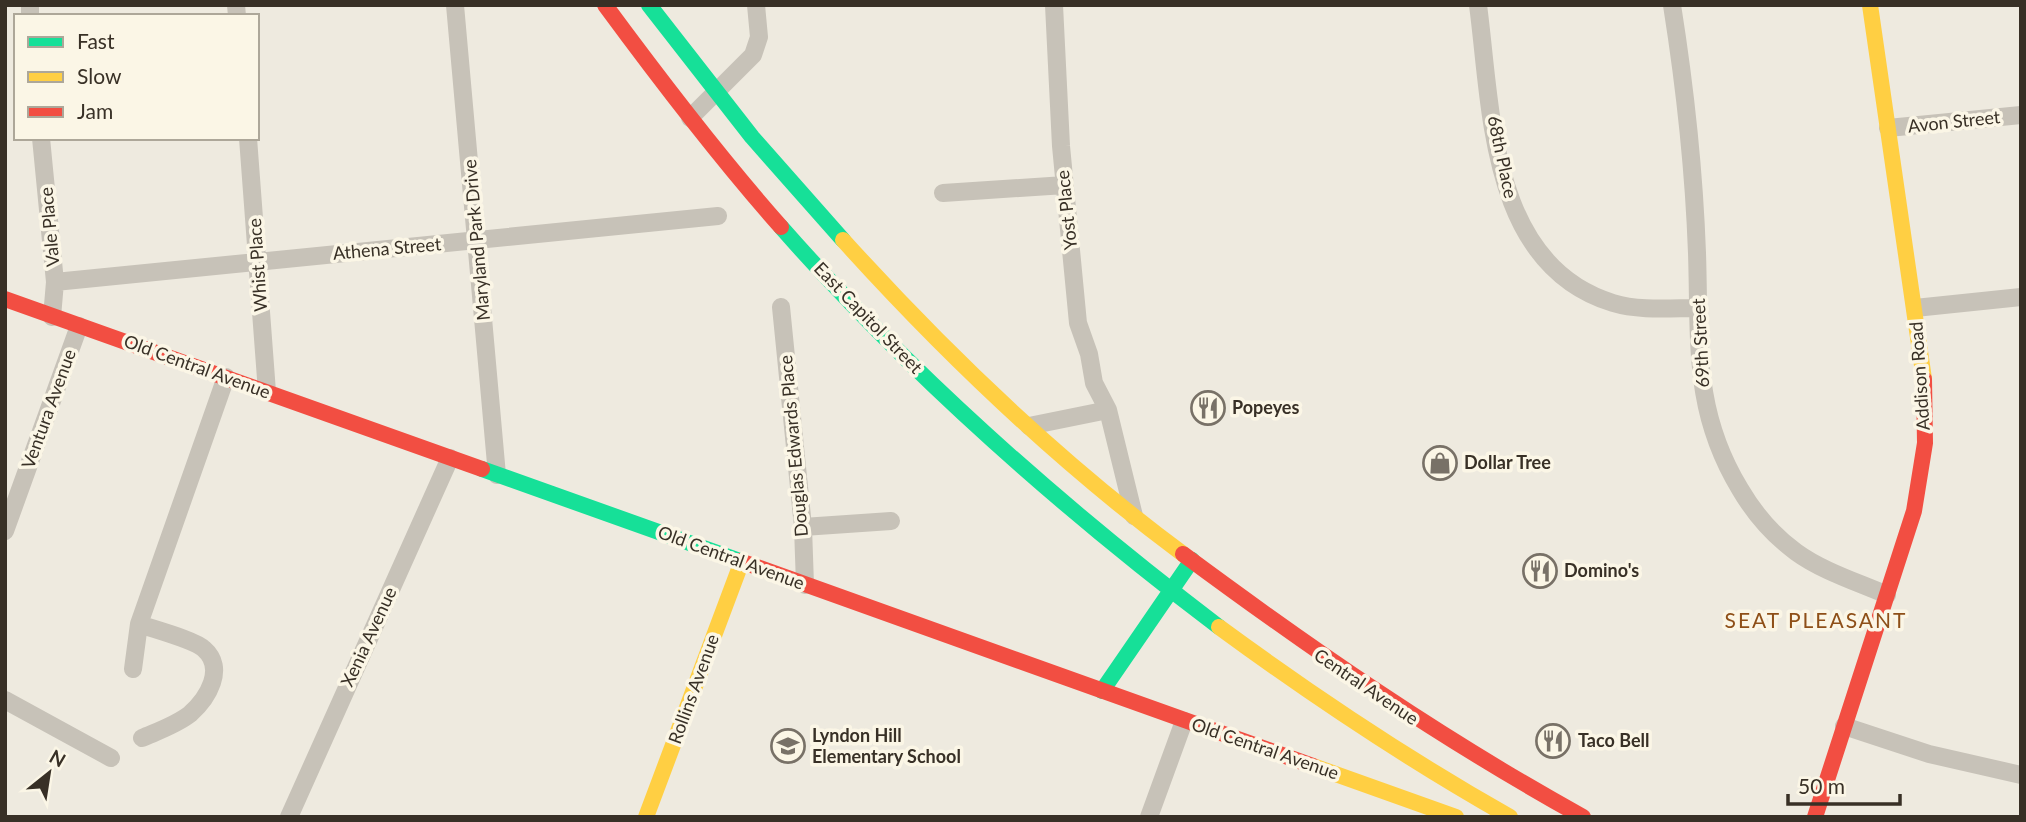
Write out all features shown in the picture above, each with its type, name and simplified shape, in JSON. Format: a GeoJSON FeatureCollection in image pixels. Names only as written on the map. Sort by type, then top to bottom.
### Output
{"type":"FeatureCollection","features":[{"type":"Feature","properties":{"kind":"main road","name":"East Capitol Street"},"geometry":{"type":"LineString","coordinates":[[605,5],[690,118],[768,212],[864,316],[958,410],[1077,516],[1171,591]]}},
{"type":"Feature","properties":{"kind":"main road","name":"East Capitol Street"},"geometry":{"type":"LineString","coordinates":[[649,5],[768,156],[879,281],[971,373],[1029,426],[1134,516],[1192,560]]}},
{"type":"Feature","properties":{"kind":"main road","name":"Addison Road"},"geometry":{"type":"LineString","coordinates":[[1815,817],[1914,511],[1925,443],[1925,384],[1870,5]]}},
{"type":"Feature","properties":{"kind":"main road","name":"Old Central Avenue"},"geometry":{"type":"LineString","coordinates":[[5,299],[1456,817]]}},
{"type":"Feature","properties":{"kind":"main road"},"geometry":{"type":"LineString","coordinates":[[1102,691],[1192,560]]}},
{"type":"Feature","properties":{"kind":"main road","name":"Central Avenue"},"geometry":{"type":"LineString","coordinates":[[1192,560],[1285,630],[1404,713],[1484,763],[1583,817]]}},
{"type":"Feature","properties":{"kind":"main road","name":"Rollins Avenue"},"geometry":{"type":"LineString","coordinates":[[646,817],[742,561]]}},
{"type":"Feature","properties":{"kind":"main road","name":"Central Avenue"},"geometry":{"type":"LineString","coordinates":[[1171,591],[1361,728],[1467,794],[1510,817]]}},
{"type":"Feature","properties":{"kind":"street","name":"Maryland Park Drive"},"geometry":{"type":"LineString","coordinates":[[455,5],[497,475]]}},
{"type":"Feature","properties":{"kind":"street"},"geometry":{"type":"LineString","coordinates":[[690,118],[753,55],[757,47],[759,25],[756,5]]}},
{"type":"Feature","properties":{"kind":"street","name":"Yost Place"},"geometry":{"type":"LineString","coordinates":[[1054,5],[1065,185],[1079,323],[1094,383],[1108,410],[1134,516]]}},
{"type":"Feature","properties":{"kind":"street","name":"68th Place"},"geometry":{"type":"LineString","coordinates":[[1478,5],[1495,136],[1504,178],[1522,228],[1536,249],[1567,279],[1616,304],[1698,308]]}},
{"type":"Feature","properties":{"kind":"street","name":"69th Street"},"geometry":{"type":"LineString","coordinates":[[1672,5],[1686,109],[1697,250],[1700,360],[1707,414],[1723,458],[1748,502],[1776,534],[1799,554],[1887,596]]}},
{"type":"Feature","properties":{"kind":"street","name":"Avon Street"},"geometry":{"type":"LineString","coordinates":[[1888,128],[2021,115]]}},
{"type":"Feature","properties":{"kind":"street","name":"Vale Place"},"geometry":{"type":"LineString","coordinates":[[41,140],[55,282],[52,317]]}},
{"type":"Feature","properties":{"kind":"street","name":"Whist Place"},"geometry":{"type":"LineString","coordinates":[[248,140],[267,392]]}},
{"type":"Feature","properties":{"kind":"street"},"geometry":{"type":"LineString","coordinates":[[943,193],[1065,185]]}},
{"type":"Feature","properties":{"kind":"street","name":"Athena Street"},"geometry":{"type":"LineString","coordinates":[[55,282],[718,216]]}},
{"type":"Feature","properties":{"kind":"street"},"geometry":{"type":"LineString","coordinates":[[1915,308],[2021,297]]}},
{"type":"Feature","properties":{"kind":"street","name":"Douglas Edwards Place"},"geometry":{"type":"LineString","coordinates":[[781,307],[803,527],[805,585]]}},
{"type":"Feature","properties":{"kind":"street","name":"Ventura Avenue"},"geometry":{"type":"LineString","coordinates":[[5,531],[79,326]]}},
{"type":"Feature","properties":{"kind":"street"},"geometry":{"type":"LineString","coordinates":[[133,669],[139,624],[226,377]]}},
{"type":"Feature","properties":{"kind":"street"},"geometry":{"type":"LineString","coordinates":[[1029,426],[1108,410]]}},
{"type":"Feature","properties":{"kind":"street","name":"Xenia Avenue"},"geometry":{"type":"LineString","coordinates":[[289,817],[450,458]]}},
{"type":"Feature","properties":{"kind":"street"},"geometry":{"type":"LineString","coordinates":[[803,527],[891,521]]}},
{"type":"Feature","properties":{"kind":"street"},"geometry":{"type":"LineString","coordinates":[[139,624],[203,647],[212,658],[215,671],[209,689],[190,713],[174,724],[142,738]]}},
{"type":"Feature","properties":{"kind":"street"},"geometry":{"type":"LineString","coordinates":[[5,700],[111,758]]}},
{"type":"Feature","properties":{"kind":"street"},"geometry":{"type":"LineString","coordinates":[[1149,817],[1184,721]]}},
{"type":"Feature","properties":{"kind":"street"},"geometry":{"type":"LineString","coordinates":[[1844,726],[1929,754],[2021,775]]}},
{"type":"Feature","properties":{"kind":"traffic: fast"},"geometry":{"type":"LineString","coordinates":[[649,5],[752,137],[843,240]]}},
{"type":"Feature","properties":{"kind":"traffic: fast"},"geometry":{"type":"LineString","coordinates":[[781,227],[882,335],[990,438],[1102,535],[1219,627]]}},
{"type":"Feature","properties":{"kind":"traffic: fast"},"geometry":{"type":"LineString","coordinates":[[482,469],[740,561]]}},
{"type":"Feature","properties":{"kind":"traffic: fast"},"geometry":{"type":"LineString","coordinates":[[1102,691],[1192,560]]}},
{"type":"Feature","properties":{"kind":"traffic: slow"},"geometry":{"type":"LineString","coordinates":[[1870,5],[1924,379]]}},
{"type":"Feature","properties":{"kind":"traffic: slow"},"geometry":{"type":"LineString","coordinates":[[843,240],[922,324],[1005,405],[1092,482],[1183,554]]}},
{"type":"Feature","properties":{"kind":"traffic: slow"},"geometry":{"type":"LineString","coordinates":[[646,817],[742,561]]}},
{"type":"Feature","properties":{"kind":"traffic: slow"},"geometry":{"type":"LineString","coordinates":[[1219,627],[1362,726],[1510,817]]}},
{"type":"Feature","properties":{"kind":"traffic: slow"},"geometry":{"type":"LineString","coordinates":[[1313,766],[1456,817]]}},
{"type":"Feature","properties":{"kind":"traffic: jam"},"geometry":{"type":"LineString","coordinates":[[605,5],[690,118],[781,227]]}},
{"type":"Feature","properties":{"kind":"traffic: jam"},"geometry":{"type":"LineString","coordinates":[[5,299],[482,469]]}},
{"type":"Feature","properties":{"kind":"traffic: jam"},"geometry":{"type":"LineString","coordinates":[[1815,817],[1914,511],[1925,443],[1924,379]]}},
{"type":"Feature","properties":{"kind":"traffic: jam"},"geometry":{"type":"LineString","coordinates":[[1183,554],[1281,625],[1428,725],[1583,817]]}},
{"type":"Feature","properties":{"kind":"traffic: jam"},"geometry":{"type":"LineString","coordinates":[[740,561],[1313,766]]}},
{"type":"Feature","properties":{"kind":"place","name":"Popeyes"},"geometry":{"type":"Point","coordinates":[1208,408]}},
{"type":"Feature","properties":{"kind":"place","name":"Dollar Tree"},"geometry":{"type":"Point","coordinates":[1440,463]}},
{"type":"Feature","properties":{"kind":"place","name":"Domino's"},"geometry":{"type":"Point","coordinates":[1540,571]}},
{"type":"Feature","properties":{"kind":"place","name":"Taco Bell"},"geometry":{"type":"Point","coordinates":[1553,741]}},
{"type":"Feature","properties":{"kind":"place","name":"Lyndon Hill Elementary School"},"geometry":{"type":"Point","coordinates":[788,746]}},
{"type":"Feature","properties":{"kind":"district","name":"SEAT PLEASANT"},"geometry":{"type":"Point","coordinates":[1816,621]}}]}
